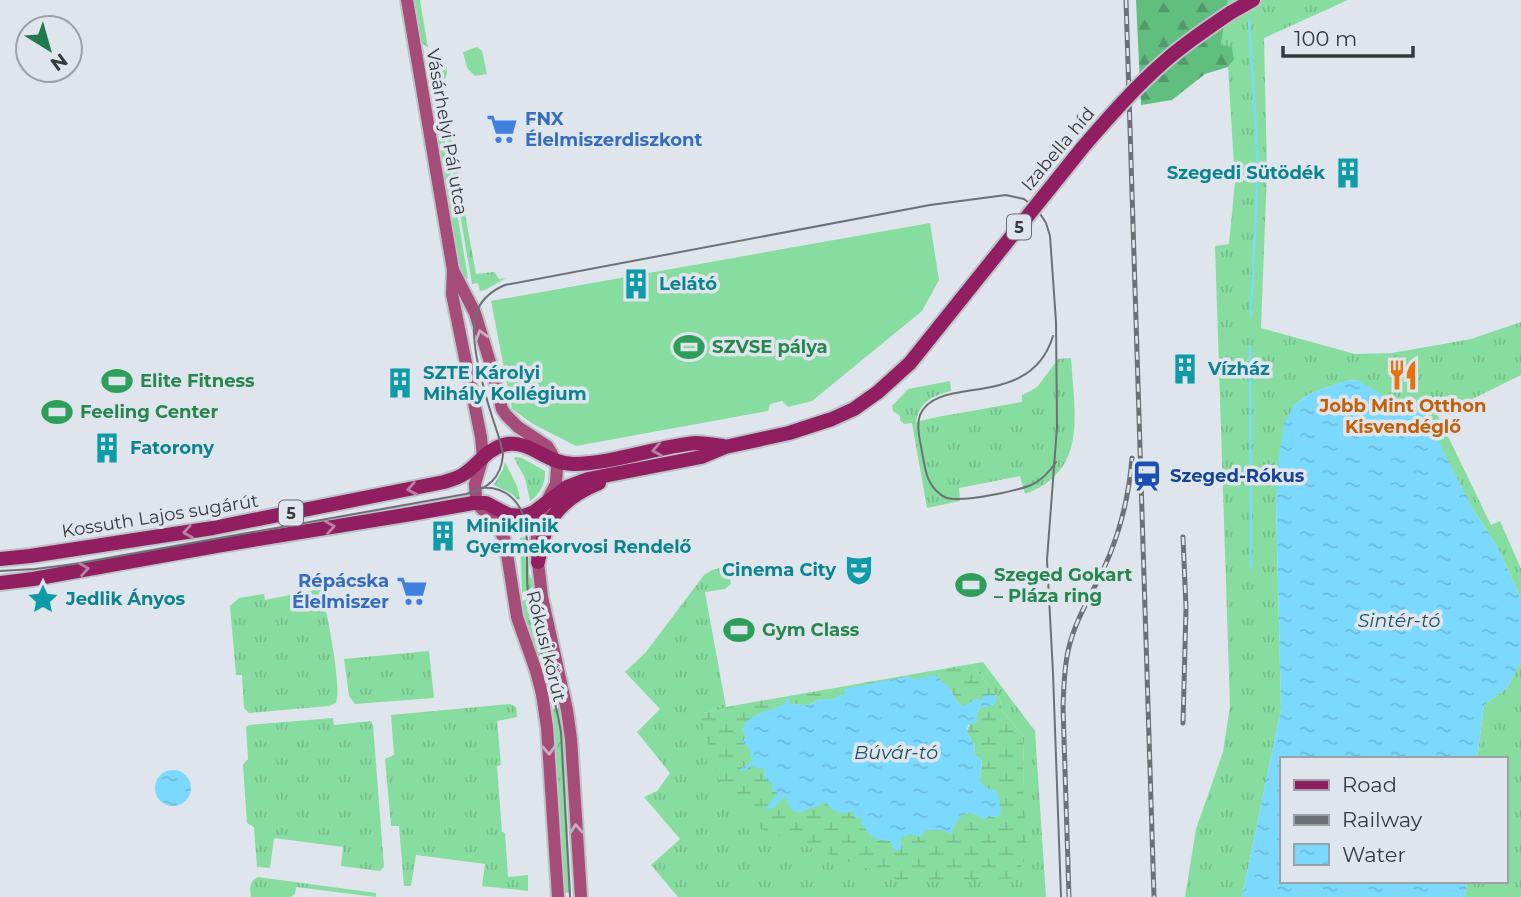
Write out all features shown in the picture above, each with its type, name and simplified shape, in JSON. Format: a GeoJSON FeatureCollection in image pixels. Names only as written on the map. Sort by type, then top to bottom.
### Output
{"type":"FeatureCollection","features":[{"type":"Feature","properties":{"kind":"main road","name":"Vásárhelyi Pál utca"},"geometry":{"type":"LineString","coordinates":[[407,0],[453,270],[452,294],[480,429],[483,457]]}},
{"type":"Feature","properties":{"kind":"main road","name":"Izabella híd"},"geometry":{"type":"LineString","coordinates":[[910,363],[1083,147],[1130,95],[1164,61],[1230,13],[1253,0]]}},
{"type":"Feature","properties":{"kind":"main road","name":"Vásárhelyi Pál utca"},"geometry":{"type":"LineString","coordinates":[[453,270],[475,313],[502,409],[518,427],[547,446],[555,461]]}},
{"type":"Feature","properties":{"kind":"main road","name":"Kossuth Lajos sugárút"},"geometry":{"type":"LineString","coordinates":[[478,502],[509,515],[519,516],[534,512],[567,487],[579,482],[701,457],[724,447],[819,424],[844,414],[878,392],[910,363]]}},
{"type":"Feature","properties":{"kind":"main road","name":"Kossuth Lajos sugárút"},"geometry":{"type":"LineString","coordinates":[[0,559],[212,528],[444,482],[465,473],[497,447],[516,444],[555,461],[569,464],[698,443],[724,447]]}},
{"type":"Feature","properties":{"kind":"main road"},"geometry":{"type":"LineString","coordinates":[[478,502],[475,484],[483,457]]}},
{"type":"Feature","properties":{"kind":"main road","name":"Rókusi körút"},"geometry":{"type":"LineString","coordinates":[[555,461],[556,484],[538,522],[536,545],[542,597],[571,739],[581,897]]}},
{"type":"Feature","properties":{"kind":"main road"},"geometry":{"type":"LineString","coordinates":[[538,562],[546,529],[559,510],[585,489],[629,470]]}},
{"type":"Feature","properties":{"kind":"main road","name":"Rókusi körút"},"geometry":{"type":"LineString","coordinates":[[478,502],[498,526],[505,541],[517,617],[540,682],[547,727],[558,897]]}},
{"type":"Feature","properties":{"kind":"main road","name":"5"},"geometry":{"type":"LineString","coordinates":[[0,583],[478,502]]}},
{"type":"Feature","properties":{"kind":"green space"},"geometry":{"type":"Polygon","coordinates":[[[414,0],[420,0],[428,48],[422,43],[414,0]]]}},
{"type":"Feature","properties":{"kind":"green space"},"geometry":{"type":"Polygon","coordinates":[[[1136,0],[1228,0],[1221,45],[1232,47],[1234,60],[1228,67],[1205,74],[1172,100],[1141,105],[1136,0]]]}},
{"type":"Feature","properties":{"kind":"green space"},"geometry":{"type":"Polygon","coordinates":[[[1228,0],[1348,0],[1264,38],[1267,171],[1261,328],[1355,354],[1392,353],[1471,339],[1521,322],[1521,375],[1438,416],[1491,525],[1500,521],[1521,569],[1521,598],[1497,546],[1403,410],[1389,405],[1357,380],[1311,393],[1294,405],[1276,500],[1281,709],[1242,897],[1185,897],[1196,829],[1223,752],[1230,706],[1215,246],[1229,244],[1235,182],[1228,67],[1234,60],[1221,45],[1228,0]]]}},
{"type":"Feature","properties":{"kind":"green space"},"geometry":{"type":"Polygon","coordinates":[[[477,47],[482,51],[487,74],[475,76],[467,68],[463,52],[477,47]]]}},
{"type":"Feature","properties":{"kind":"green space"},"geometry":{"type":"Polygon","coordinates":[[[434,56],[444,61],[447,69],[445,78],[439,84],[434,56]]]}},
{"type":"Feature","properties":{"kind":"green space"},"geometry":{"type":"Polygon","coordinates":[[[437,94],[468,278],[461,280],[432,97],[437,94]]]}},
{"type":"Feature","properties":{"kind":"green space"},"geometry":{"type":"Polygon","coordinates":[[[440,96],[444,99],[476,274],[494,272],[499,279],[506,278],[485,290],[480,291],[478,283],[472,284],[440,96]]]}},
{"type":"Feature","properties":{"kind":"green space","name":"SZVSE pálya"},"geometry":{"type":"Polygon","coordinates":[[[930,223],[939,280],[922,311],[812,401],[788,407],[782,401],[770,404],[768,411],[576,446],[533,424],[512,409],[491,301],[930,223]]]}},
{"type":"Feature","properties":{"kind":"green space"},"geometry":{"type":"Polygon","coordinates":[[[1071,358],[1075,419],[1073,438],[1060,471],[1045,484],[1025,494],[1020,476],[959,488],[960,501],[927,508],[912,423],[904,424],[892,406],[908,389],[950,381],[951,391],[938,395],[923,405],[916,422],[1022,402],[1022,395],[1038,386],[1058,359],[1071,358]]]}},
{"type":"Feature","properties":{"kind":"green space"},"geometry":{"type":"Polygon","coordinates":[[[514,458],[545,471],[542,488],[530,501],[525,478],[514,458]]]}},
{"type":"Feature","properties":{"kind":"green space"},"geometry":{"type":"Polygon","coordinates":[[[505,462],[517,486],[518,500],[494,485],[505,462]]]}},
{"type":"Feature","properties":{"kind":"green space"},"geometry":{"type":"Polygon","coordinates":[[[528,537],[529,574],[535,586],[522,593],[520,538],[528,537]]]}},
{"type":"Feature","properties":{"kind":"green space"},"geometry":{"type":"Polygon","coordinates":[[[728,566],[731,584],[725,589],[705,592],[726,707],[704,713],[1023,789],[1024,737],[1003,712],[1000,700],[971,664],[983,662],[1035,731],[1046,897],[678,897],[651,865],[680,839],[644,797],[657,791],[670,773],[637,732],[660,709],[625,672],[646,652],[704,575],[728,566]]]}},
{"type":"Feature","properties":{"kind":"green space"},"geometry":{"type":"Polygon","coordinates":[[[314,586],[319,587],[323,594],[328,618],[336,667],[336,703],[329,706],[249,713],[244,708],[242,675],[236,675],[230,606],[239,598],[264,594],[265,600],[314,590],[314,586]]]}},
{"type":"Feature","properties":{"kind":"green space"},"geometry":{"type":"Polygon","coordinates":[[[536,596],[558,701],[550,703],[520,602],[536,596]]]}},
{"type":"Feature","properties":{"kind":"green space"},"geometry":{"type":"Polygon","coordinates":[[[429,651],[434,698],[355,704],[349,696],[344,659],[429,651]]]}},
{"type":"Feature","properties":{"kind":"green space"},"geometry":{"type":"Polygon","coordinates":[[[1521,662],[1521,897],[1465,897],[1467,883],[1507,883],[1507,757],[1477,757],[1484,705],[1507,688],[1521,662]]]}},
{"type":"Feature","properties":{"kind":"green space"},"geometry":{"type":"Polygon","coordinates":[[[971,664],[1000,700],[1003,712],[1024,737],[1023,789],[1027,854],[1016,878],[906,883],[761,829],[718,779],[701,718],[704,713],[971,664]],[[912,680],[847,693],[833,699],[821,699],[808,705],[786,704],[753,717],[745,724],[742,730],[746,736],[743,743],[750,748],[752,761],[739,770],[752,765],[764,767],[779,792],[766,808],[773,808],[785,796],[806,811],[826,802],[854,810],[863,819],[901,838],[926,830],[942,830],[967,813],[976,814],[986,788],[980,781],[982,761],[974,753],[975,746],[967,732],[982,701],[964,708],[956,701],[950,689],[912,680]]]}},
{"type":"Feature","properties":{"kind":"green space"},"geometry":{"type":"Polygon","coordinates":[[[510,704],[516,707],[517,717],[497,721],[502,832],[505,833],[508,877],[528,875],[528,891],[482,886],[485,864],[416,855],[411,886],[404,886],[399,826],[391,826],[385,759],[394,755],[391,715],[510,704]]]}},
{"type":"Feature","properties":{"kind":"green space"},"geometry":{"type":"Polygon","coordinates":[[[560,708],[571,893],[564,892],[555,736],[551,713],[552,709],[560,708]]]}},
{"type":"Feature","properties":{"kind":"green space"},"geometry":{"type":"Polygon","coordinates":[[[333,718],[334,725],[371,721],[373,725],[384,867],[380,871],[341,866],[343,847],[274,838],[270,868],[257,867],[254,827],[247,823],[243,765],[248,759],[246,727],[333,718]]]}},
{"type":"Feature","properties":{"kind":"green space"},"geometry":{"type":"Polygon","coordinates":[[[258,877],[376,893],[376,897],[296,887],[295,894],[291,897],[251,897],[251,885],[258,877]]]}},
{"type":"Feature","properties":{"kind":"water","name":"Sintér-tó"},"geometry":{"type":"Polygon","coordinates":[[[1357,380],[1378,392],[1389,405],[1403,410],[1422,409],[1473,509],[1497,546],[1521,598],[1521,662],[1507,688],[1484,705],[1477,757],[1280,757],[1280,883],[1467,883],[1465,897],[1242,897],[1281,709],[1276,500],[1284,424],[1294,405],[1311,393],[1357,380]]]}},
{"type":"Feature","properties":{"kind":"water","name":"Búvár-tó"},"geometry":{"type":"Polygon","coordinates":[[[935,675],[963,707],[976,698],[981,701],[983,696],[996,695],[996,705],[981,707],[977,712],[977,722],[968,725],[967,732],[975,746],[974,753],[982,761],[980,781],[986,788],[997,791],[1001,813],[996,818],[989,816],[984,820],[967,813],[959,818],[951,834],[942,830],[926,830],[920,837],[910,834],[901,838],[901,850],[894,850],[890,841],[880,840],[870,834],[861,823],[863,819],[854,817],[854,811],[838,812],[826,802],[798,812],[790,808],[785,796],[773,808],[765,809],[778,793],[772,791],[772,783],[764,777],[764,768],[758,769],[752,765],[744,771],[738,771],[752,761],[750,748],[742,743],[746,736],[742,730],[745,724],[755,716],[785,704],[786,699],[791,704],[808,705],[846,693],[843,689],[910,676],[912,680],[935,675]]]}},
{"type":"Feature","properties":{"kind":"water"},"geometry":{"type":"Polygon","coordinates":[[[173,770],[185,776],[191,788],[185,800],[173,806],[161,800],[155,788],[161,776],[173,770]]]}},
{"type":"Feature","properties":{"kind":"waterway"},"geometry":{"type":"LineString","coordinates":[[1249,20],[1258,166],[1251,315]]}},
{"type":"Feature","properties":{"kind":"waterway"},"geometry":{"type":"LineString","coordinates":[[1250,347],[1251,567]]}},
{"type":"Feature","properties":{"kind":"tram line"},"geometry":{"type":"LineString","coordinates":[[0,571],[75,564],[466,494],[487,486],[496,476],[503,455],[485,393],[475,347],[474,325],[479,306],[485,298],[505,285],[930,205],[1006,195],[1024,199],[1037,209],[1050,236],[1056,322],[1057,427],[1047,560],[1061,897]]}},
{"type":"Feature","properties":{"kind":"tram line"},"geometry":{"type":"LineString","coordinates":[[1053,336],[1041,359],[1025,374],[1005,383],[945,396],[930,403],[920,415],[918,428],[929,480],[935,490],[949,498],[983,497],[1026,487],[1037,482],[1056,462]]}},
{"type":"Feature","properties":{"kind":"tram line"},"geometry":{"type":"LineString","coordinates":[[480,488],[498,489],[508,495],[520,508],[523,516],[527,537],[527,584],[531,611],[561,733],[570,897]]}},
{"type":"Feature","properties":{"kind":"railway"},"geometry":{"type":"LineString","coordinates":[[1126,0],[1154,897]]}},
{"type":"Feature","properties":{"kind":"railway"},"geometry":{"type":"LineString","coordinates":[[1069,897],[1063,706],[1066,661],[1076,626],[1110,555],[1119,528],[1129,486],[1132,458]]}},
{"type":"Feature","properties":{"kind":"railway"},"geometry":{"type":"LineString","coordinates":[[1183,537],[1186,608],[1183,723]]}},
{"type":"Feature","properties":{"kind":"place","name":"FNX Élelmiszerdiszkont"},"geometry":{"type":"Point","coordinates":[502,129]}},
{"type":"Feature","properties":{"kind":"place","name":"Szegedi Sütödék"},"geometry":{"type":"Point","coordinates":[1348,173]}},
{"type":"Feature","properties":{"kind":"place","name":"Lelátó"},"geometry":{"type":"Point","coordinates":[636,284]}},
{"type":"Feature","properties":{"kind":"place","name":"SZVSE pálya"},"geometry":{"type":"Point","coordinates":[689,347]}},
{"type":"Feature","properties":{"kind":"place","name":"Vízház"},"geometry":{"type":"Point","coordinates":[1185,369]}},
{"type":"Feature","properties":{"kind":"place","name":"Jobb Mint Otthon Kisvendéglő"},"geometry":{"type":"Point","coordinates":[1403,375]}},
{"type":"Feature","properties":{"kind":"place","name":"Elite Fitness"},"geometry":{"type":"Point","coordinates":[117,381]}},
{"type":"Feature","properties":{"kind":"place","name":"SZTE Károlyi Mihály Kollégium"},"geometry":{"type":"Point","coordinates":[400,383]}},
{"type":"Feature","properties":{"kind":"place","name":"Feeling Center"},"geometry":{"type":"Point","coordinates":[57,412]}},
{"type":"Feature","properties":{"kind":"place","name":"Fatorony"},"geometry":{"type":"Point","coordinates":[107,448]}},
{"type":"Feature","properties":{"kind":"place","name":"Szeged-Rókus"},"geometry":{"type":"Point","coordinates":[1147,476]}},
{"type":"Feature","properties":{"kind":"place","name":"Miniklinik Gyermekorvosi Rendelő"},"geometry":{"type":"Point","coordinates":[443,536]}},
{"type":"Feature","properties":{"kind":"place","name":"Cinema City"},"geometry":{"type":"Point","coordinates":[859,570]}},
{"type":"Feature","properties":{"kind":"place","name":"Szeged Gokart – Pláza ring"},"geometry":{"type":"Point","coordinates":[971,585]}},
{"type":"Feature","properties":{"kind":"place","name":"Répácska Élelmiszer"},"geometry":{"type":"Point","coordinates":[412,591]}},
{"type":"Feature","properties":{"kind":"place","name":"Jedlik Ányos"},"geometry":{"type":"Point","coordinates":[43,599]}},
{"type":"Feature","properties":{"kind":"place","name":"Gym Class"},"geometry":{"type":"Point","coordinates":[739,630]}}]}
